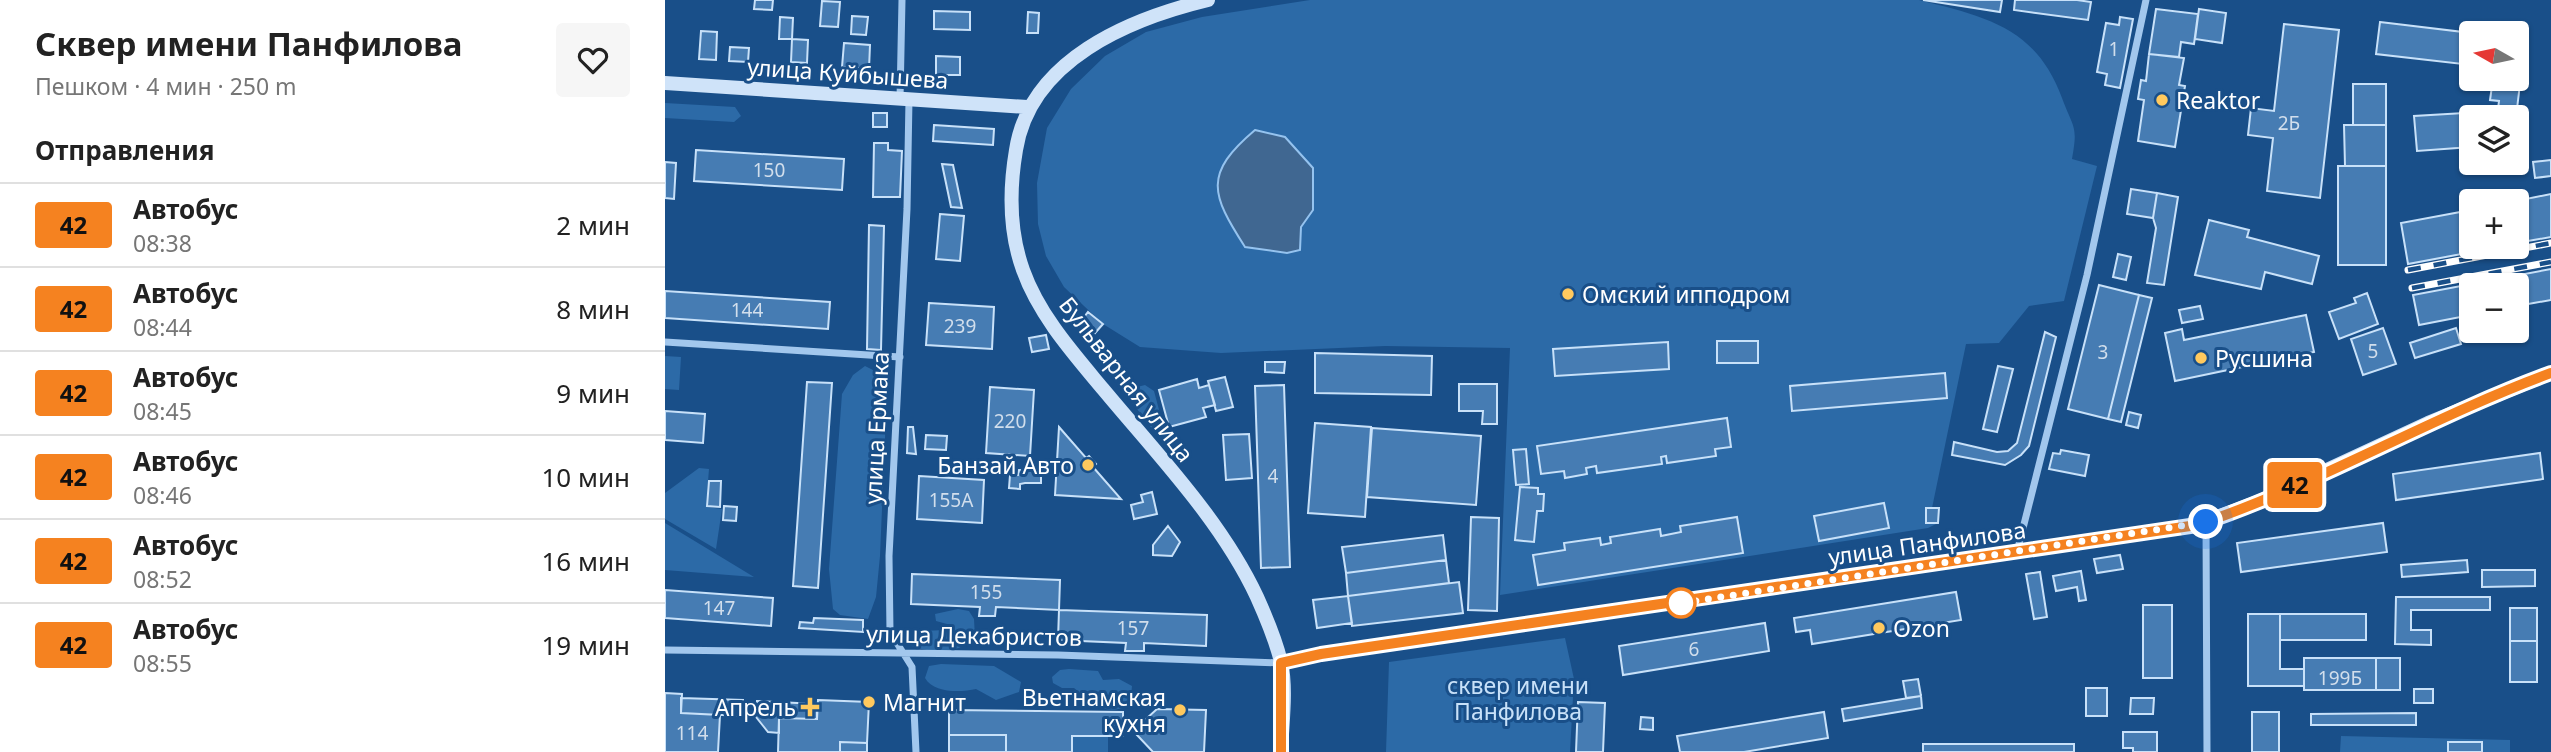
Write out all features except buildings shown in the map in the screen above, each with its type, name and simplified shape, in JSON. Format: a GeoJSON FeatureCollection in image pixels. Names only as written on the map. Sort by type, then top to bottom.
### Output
{"type":"FeatureCollection","features":[{"type":"Feature","properties":{"kind":"main road","name":"Бульварная улица"},"geometry":{"type":"LineString","coordinates":[[1208,0],[1173,4],[1140,20],[1095,43],[1049,81],[1027,107],[1017,142],[1011,179],[1012,223],[1024,271],[1045,314],[1173,473],[1235,558],[1257,598],[1281,663],[1281,752]]}},
{"type":"Feature","properties":{"kind":"main road","name":"улица Куйбышева"},"geometry":{"type":"LineString","coordinates":[[665,83],[1027,107]]}},
{"type":"Feature","properties":{"kind":"main road","name":"улица Панфилова"},"geometry":{"type":"LineString","coordinates":[[1281,663],[1321,654],[2017,553],[2206,522],[2260,501],[2495,393],[2551,373]]}},
{"type":"Feature","properties":{"kind":"street","name":"улица Ермака"},"geometry":{"type":"LineString","coordinates":[[902,0],[905,99],[900,357],[888,556],[890,632],[912,667],[916,752]]}},
{"type":"Feature","properties":{"kind":"street"},"geometry":{"type":"LineString","coordinates":[[2017,553],[2093,249],[2146,0]]}},
{"type":"Feature","properties":{"kind":"street"},"geometry":{"type":"LineString","coordinates":[[665,342],[900,357]]}},
{"type":"Feature","properties":{"kind":"street"},"geometry":{"type":"LineString","coordinates":[[2206,522],[2207,752]]}},
{"type":"Feature","properties":{"kind":"street","name":"улица Декабристов"},"geometry":{"type":"LineString","coordinates":[[665,650],[1281,663]]}},
{"type":"Feature","properties":{"kind":"green space","name":"Омский ипподром"},"geometry":{"type":"Polygon","coordinates":[[[1310,0],[1919,0],[1987,20],[2023,40],[2051,74],[2062,98],[2074,128],[2072,159],[2097,166],[2064,301],[2029,306],[1999,343],[1966,344],[1932,508],[1939,508],[1938,523],[1928,528],[1500,595],[1510,348],[1385,346],[1221,353],[1140,347],[1103,324],[1064,287],[1046,256],[1038,224],[1037,183],[1047,128],[1071,89],[1105,56],[1146,32],[1202,17],[1310,0]]]}},
{"type":"Feature","properties":{"kind":"green space"},"geometry":{"type":"Polygon","coordinates":[[[665,103],[735,107],[741,116],[734,122],[665,118],[665,103]]]}},
{"type":"Feature","properties":{"kind":"green space"},"geometry":{"type":"Polygon","coordinates":[[[665,356],[681,357],[679,390],[665,389],[665,356]]]}},
{"type":"Feature","properties":{"kind":"green space"},"geometry":{"type":"Polygon","coordinates":[[[865,366],[877,372],[887,390],[880,556],[876,597],[868,619],[840,615],[833,609],[829,569],[842,394],[853,375],[865,366]]]}},
{"type":"Feature","properties":{"kind":"green space"},"geometry":{"type":"Polygon","coordinates":[[[1145,385],[1154,391],[1166,436],[1156,434],[1131,401],[1137,387],[1145,385]]]}},
{"type":"Feature","properties":{"kind":"green space"},"geometry":{"type":"Polygon","coordinates":[[[699,468],[709,469],[706,507],[722,509],[716,549],[665,519],[665,493],[699,468]]]}},
{"type":"Feature","properties":{"kind":"green space"},"geometry":{"type":"Polygon","coordinates":[[[665,523],[754,577],[665,570],[665,523]]]}},
{"type":"Feature","properties":{"kind":"green space"},"geometry":{"type":"Polygon","coordinates":[[[958,609],[969,611],[974,619],[975,638],[967,644],[938,651],[918,648],[901,640],[900,632],[945,630],[947,624],[936,621],[935,614],[958,609]]]}},
{"type":"Feature","properties":{"kind":"green space","name":"сквер имени Панфилова"},"geometry":{"type":"Polygon","coordinates":[[[1565,638],[1574,679],[1570,752],[1386,752],[1389,662],[1565,638]]]}},
{"type":"Feature","properties":{"kind":"green space"},"geometry":{"type":"Polygon","coordinates":[[[929,666],[994,666],[1021,682],[1019,692],[996,700],[976,689],[956,691],[935,687],[925,678],[929,666]]]}},
{"type":"Feature","properties":{"kind":"green space"},"geometry":{"type":"Polygon","coordinates":[[[1060,670],[1098,671],[1103,680],[1119,679],[1132,686],[1130,706],[1105,709],[1074,688],[1062,688],[1053,683],[1052,677],[1060,670]]]}},
{"type":"Feature","properties":{"kind":"green space"},"geometry":{"type":"Polygon","coordinates":[[[1072,736],[1108,736],[1108,752],[1072,752],[1072,736]]]}},
{"type":"Feature","properties":{"kind":"green space"},"geometry":{"type":"Polygon","coordinates":[[[2341,736],[2510,740],[2510,752],[2340,752],[2341,736]]]}},
{"type":"Feature","properties":{"kind":"shaded area"},"geometry":{"type":"Polygon","coordinates":[[[1255,130],[1285,137],[1313,168],[1313,210],[1301,227],[1300,250],[1287,253],[1245,247],[1225,213],[1218,185],[1220,172],[1238,145],[1255,130]]]}},
{"type":"Feature","properties":{"kind":"railway"},"geometry":{"type":"LineString","coordinates":[[2408,270],[2551,243]]}},
{"type":"Feature","properties":{"kind":"railway"},"geometry":{"type":"LineString","coordinates":[[2412,288],[2551,262]]}},
{"type":"Feature","properties":{"kind":"bus line","name":"42"},"geometry":{"type":"LineString","coordinates":[[1281,752],[1281,663],[1321,654],[2197,525],[2260,501],[2495,393],[2551,373]]}},
{"type":"Feature","properties":{"kind":"place","name":"Reaktor"},"geometry":{"type":"Point","coordinates":[2162,100]}},
{"type":"Feature","properties":{"kind":"place","name":"Омский ипподром"},"geometry":{"type":"Point","coordinates":[1568,294]}},
{"type":"Feature","properties":{"kind":"place","name":"Русшина"},"geometry":{"type":"Point","coordinates":[2201,358]}},
{"type":"Feature","properties":{"kind":"place","name":"Банзай Авто"},"geometry":{"type":"Point","coordinates":[1088,465]}},
{"type":"Feature","properties":{"kind":"place","name":"Ozon"},"geometry":{"type":"Point","coordinates":[1879,628]}},
{"type":"Feature","properties":{"kind":"place","name":"Магнит"},"geometry":{"type":"Point","coordinates":[869,702]}},
{"type":"Feature","properties":{"kind":"place","name":"Апрель"},"geometry":{"type":"Point","coordinates":[810,707]}},
{"type":"Feature","properties":{"kind":"place","name":"Вьетнамская кухня"},"geometry":{"type":"Point","coordinates":[1180,710]}},
{"type":"Feature","properties":{"kind":"route"},"geometry":{"type":"LineString","coordinates":[[1681,603],[1676,604],[2206,522]]}}]}
